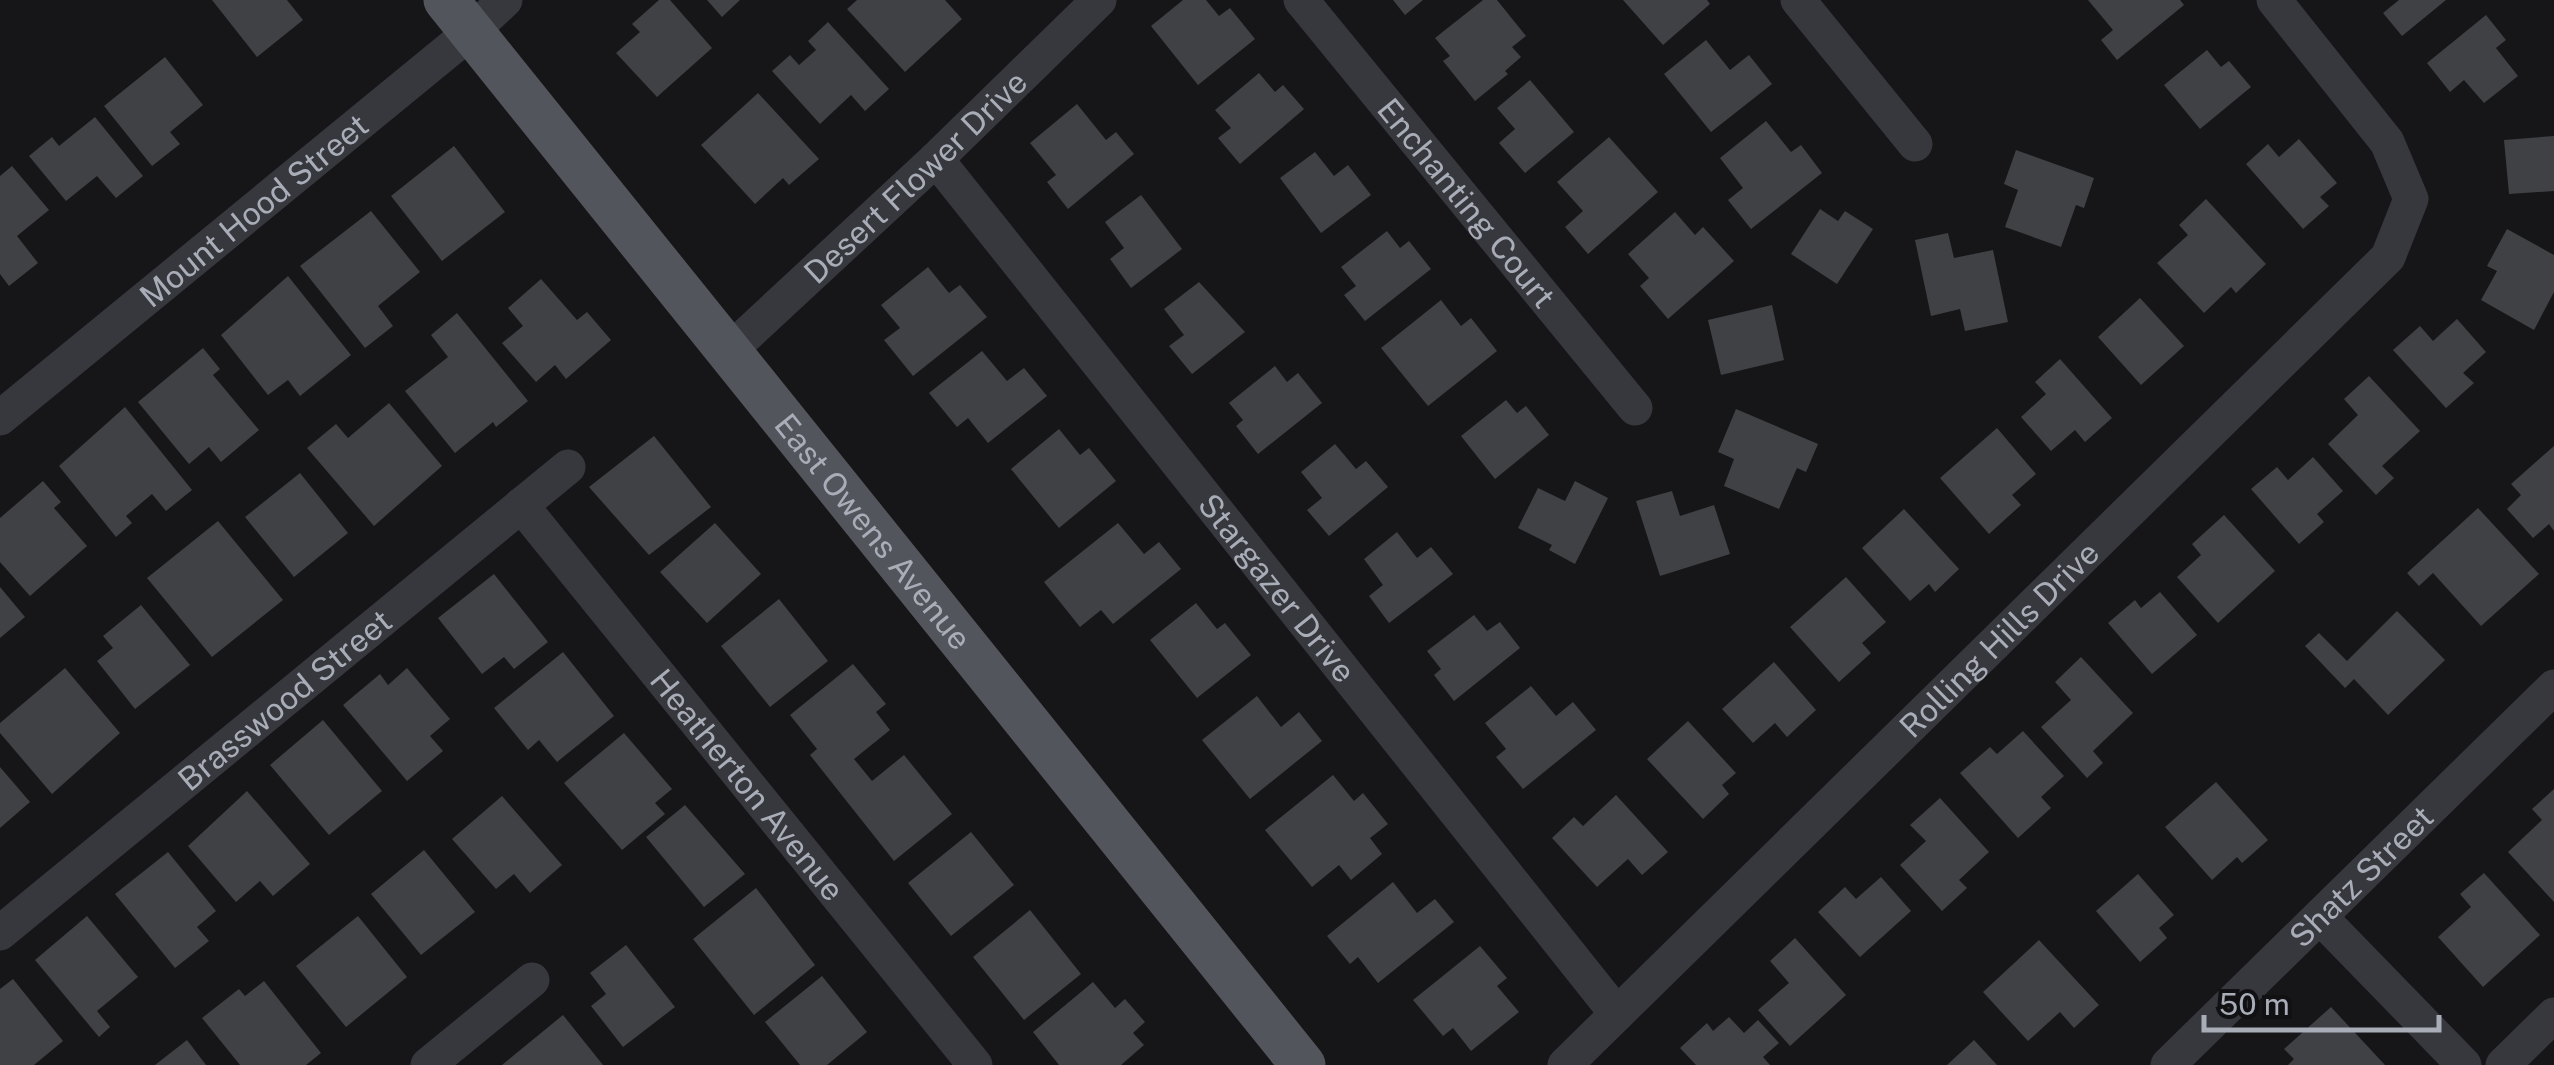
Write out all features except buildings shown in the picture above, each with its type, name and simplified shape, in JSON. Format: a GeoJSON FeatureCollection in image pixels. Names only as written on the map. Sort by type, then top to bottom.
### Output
{"type":"FeatureCollection","features":[{"type":"Feature","properties":{"kind":"main road","name":"East Owens Avenue"},"geometry":{"type":"LineString","coordinates":[[459,16],[1303,1065]]}},
{"type":"Feature","properties":{"kind":"street","name":"Mount Hood Street"},"geometry":{"type":"LineString","coordinates":[[0,418],[459,16],[504,0]]}},
{"type":"Feature","properties":{"kind":"street","name":"Desert Flower Drive"},"geometry":{"type":"LineString","coordinates":[[729,351],[936,159],[1099,0]]}},
{"type":"Feature","properties":{"kind":"street","name":"Enchanting Court"},"geometry":{"type":"LineString","coordinates":[[1301,0],[1635,408]]}},
{"type":"Feature","properties":{"kind":"street"},"geometry":{"type":"LineString","coordinates":[[1798,0],[1915,144]]}},
{"type":"Feature","properties":{"kind":"street","name":"Rolling Hills Drive"},"geometry":{"type":"LineString","coordinates":[[1565,1065],[2388,256],[2412,199],[2387,142],[2274,0]]}},
{"type":"Feature","properties":{"kind":"street","name":"Stargazer Drive"},"geometry":{"type":"LineString","coordinates":[[936,159],[1617,1014]]}},
{"type":"Feature","properties":{"kind":"street","name":"Brasswood Street"},"geometry":{"type":"LineString","coordinates":[[0,933],[568,467]]}},
{"type":"Feature","properties":{"kind":"street","name":"Heatherton Avenue"},"geometry":{"type":"LineString","coordinates":[[521,505],[975,1065]]}},
{"type":"Feature","properties":{"kind":"street","name":"Shatz Street"},"geometry":{"type":"LineString","coordinates":[[2168,1065],[2554,687]]}},
{"type":"Feature","properties":{"kind":"street"},"geometry":{"type":"LineString","coordinates":[[2320,916],[2464,1065]]}},
{"type":"Feature","properties":{"kind":"street"},"geometry":{"type":"LineString","coordinates":[[428,1065],[532,980]]}},
{"type":"Feature","properties":{"kind":"street"},"geometry":{"type":"LineString","coordinates":[[2503,1065],[2554,1015]]}}]}
